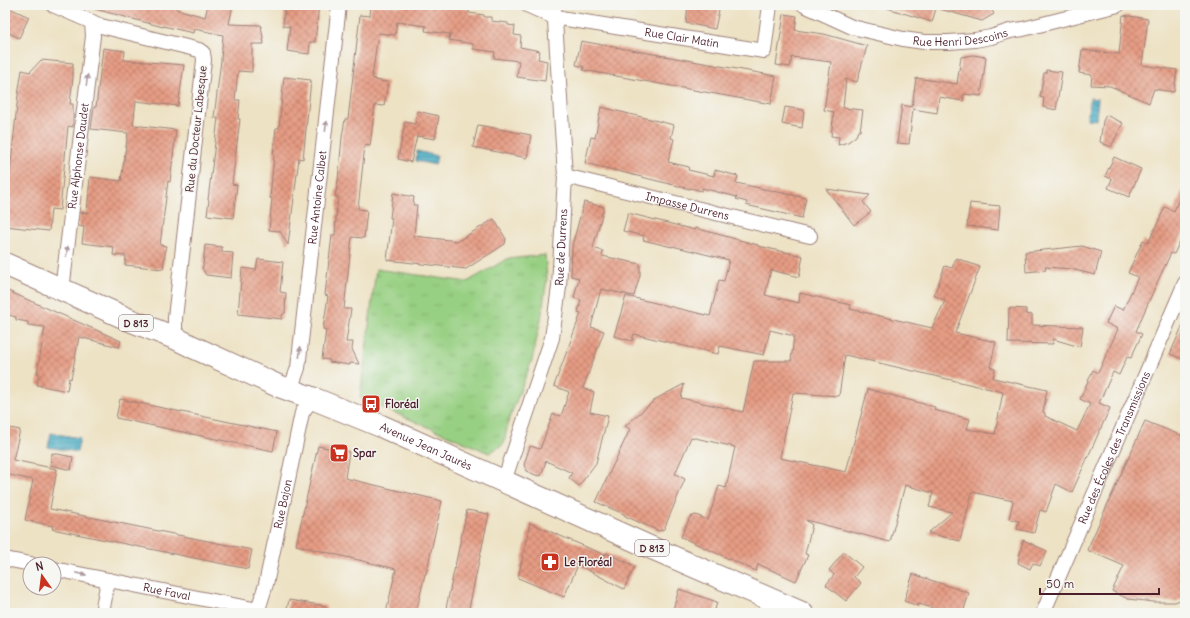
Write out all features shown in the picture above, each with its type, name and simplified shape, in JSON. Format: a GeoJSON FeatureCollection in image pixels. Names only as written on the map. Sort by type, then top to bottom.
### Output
{"type":"FeatureCollection","features":[{"type":"Feature","properties":{"kind":"main road","name":"Avenue Jean Jaurès"},"geometry":{"type":"LineString","coordinates":[[5,264],[276,384],[381,426],[645,545],[802,613]]}},
{"type":"Feature","properties":{"kind":"street","name":"Rue du Docteur Labesque"},"geometry":{"type":"LineString","coordinates":[[53,5],[101,26],[199,50],[203,53],[204,60],[176,310],[175,338]]}},
{"type":"Feature","properties":{"kind":"street","name":"Rue Antoine Calbet"},"geometry":{"type":"LineString","coordinates":[[290,390],[298,368],[339,5]]}},
{"type":"Feature","properties":{"kind":"street"},"geometry":{"type":"LineString","coordinates":[[527,5],[554,11]]}},
{"type":"Feature","properties":{"kind":"street","name":"Rue Clair Matin"},"geometry":{"type":"LineString","coordinates":[[554,11],[764,51],[770,5]]}},
{"type":"Feature","properties":{"kind":"street","name":"Rue Henri Descoins"},"geometry":{"type":"LineString","coordinates":[[804,5],[819,8],[852,27],[903,39],[924,42],[949,42],[991,37],[1118,5]]}},
{"type":"Feature","properties":{"kind":"street","name":"Rue de Durrens"},"geometry":{"type":"LineString","coordinates":[[504,481],[552,338],[559,287],[565,176],[554,11]]}},
{"type":"Feature","properties":{"kind":"street","name":"Rue Alphonse Daudet"},"geometry":{"type":"LineString","coordinates":[[62,290],[93,36],[92,22]]}},
{"type":"Feature","properties":{"kind":"street","name":"Impasse Durrens"},"geometry":{"type":"LineString","coordinates":[[565,176],[810,236]]}},
{"type":"Feature","properties":{"kind":"street","name":"Rue des Écoles des Transmissions"},"geometry":{"type":"LineString","coordinates":[[1043,613],[1185,283]]}},
{"type":"Feature","properties":{"kind":"street","name":"Rue Bajon"},"geometry":{"type":"LineString","coordinates":[[258,612],[266,584],[302,413],[312,398]]}},
{"type":"Feature","properties":{"kind":"street"},"geometry":{"type":"LineString","coordinates":[[5,559],[22,562]]}},
{"type":"Feature","properties":{"kind":"street","name":"Rue Faval"},"geometry":{"type":"LineString","coordinates":[[62,571],[258,612]]}},
{"type":"Feature","properties":{"kind":"street"},"geometry":{"type":"LineString","coordinates":[[102,613],[108,580]]}},
{"type":"Feature","properties":{"kind":"green space"},"geometry":{"type":"Polygon","coordinates":[[[545,255],[547,278],[541,319],[532,360],[508,422],[504,444],[489,453],[360,398],[376,269],[467,282],[507,259],[545,255]]]}},
{"type":"Feature","properties":{"kind":"water"},"geometry":{"type":"Polygon","coordinates":[[[1090,98],[1098,99],[1096,120],[1087,119],[1090,98]]]}},
{"type":"Feature","properties":{"kind":"water"},"geometry":{"type":"Polygon","coordinates":[[[417,151],[437,156],[435,165],[416,161],[417,151]]]}},
{"type":"Feature","properties":{"kind":"water"},"geometry":{"type":"Polygon","coordinates":[[[51,433],[80,438],[77,452],[48,447],[51,433]]]}},
{"type":"Feature","properties":{"kind":"building"},"geometry":{"type":"Polygon","coordinates":[[[96,5],[177,5],[176,9],[205,17],[208,5],[233,5],[229,24],[261,25],[264,44],[252,44],[252,72],[238,71],[235,100],[240,100],[238,119],[240,119],[232,184],[237,185],[233,218],[207,215],[218,118],[214,118],[223,35],[194,29],[193,33],[163,27],[95,9],[96,5]]]}},
{"type":"Feature","properties":{"kind":"building"},"geometry":{"type":"Polygon","coordinates":[[[285,5],[319,5],[315,42],[310,42],[309,54],[287,51],[290,27],[283,26],[285,5]]]}},
{"type":"Feature","properties":{"kind":"building"},"geometry":{"type":"Polygon","coordinates":[[[371,5],[402,7],[402,5],[462,6],[461,8],[469,9],[469,13],[484,15],[484,17],[491,17],[491,21],[508,23],[508,25],[515,26],[514,35],[521,36],[520,47],[540,51],[538,59],[547,61],[545,81],[517,77],[519,61],[494,58],[495,52],[473,49],[473,44],[449,40],[450,34],[425,31],[426,26],[397,22],[395,35],[378,33],[372,78],[375,80],[388,82],[384,106],[375,105],[370,146],[365,145],[358,209],[367,210],[364,238],[352,237],[344,309],[351,309],[346,342],[353,342],[352,349],[359,364],[350,363],[350,365],[329,362],[330,360],[322,359],[326,330],[323,329],[328,296],[325,295],[332,235],[335,235],[338,197],[335,197],[342,137],[345,119],[348,119],[360,15],[370,16],[371,5]]]}},
{"type":"Feature","properties":{"kind":"building"},"geometry":{"type":"Polygon","coordinates":[[[688,5],[720,5],[715,29],[686,23],[688,5]]]}},
{"type":"Feature","properties":{"kind":"building"},"geometry":{"type":"Polygon","coordinates":[[[887,5],[937,5],[932,22],[887,8],[887,5]]]}},
{"type":"Feature","properties":{"kind":"building"},"geometry":{"type":"Polygon","coordinates":[[[941,5],[989,5],[994,14],[982,21],[940,9],[941,5]]]}},
{"type":"Feature","properties":{"kind":"building"},"geometry":{"type":"Polygon","coordinates":[[[5,6],[29,17],[19,38],[5,31],[5,6]]]}},
{"type":"Feature","properties":{"kind":"building"},"geometry":{"type":"Polygon","coordinates":[[[784,14],[797,16],[795,30],[824,34],[867,46],[857,82],[846,79],[843,108],[863,110],[860,131],[858,131],[856,136],[848,142],[838,145],[839,137],[831,136],[834,112],[824,110],[831,62],[792,57],[790,67],[776,65],[784,14]]]}},
{"type":"Feature","properties":{"kind":"building"},"geometry":{"type":"Polygon","coordinates":[[[1123,15],[1148,19],[1142,65],[1177,70],[1174,92],[1154,89],[1149,103],[1110,86],[1091,85],[1092,75],[1079,73],[1082,50],[1119,54],[1123,15]]]}},
{"type":"Feature","properties":{"kind":"building"},"geometry":{"type":"Polygon","coordinates":[[[581,41],[776,76],[771,104],[583,70],[584,67],[576,65],[581,41]]]}},
{"type":"Feature","properties":{"kind":"building"},"geometry":{"type":"Polygon","coordinates":[[[103,48],[125,51],[124,60],[184,65],[178,106],[136,101],[133,125],[176,130],[170,182],[168,181],[160,245],[166,246],[163,269],[125,265],[126,256],[113,255],[114,247],[82,243],[84,227],[78,226],[80,212],[87,213],[90,177],[121,181],[128,133],[91,129],[94,107],[96,107],[103,48]]]}},
{"type":"Feature","properties":{"kind":"building"},"geometry":{"type":"Polygon","coordinates":[[[973,55],[986,57],[981,96],[964,94],[963,101],[939,97],[937,113],[913,109],[909,144],[897,143],[902,105],[912,107],[916,78],[957,84],[961,57],[973,55]]]}},
{"type":"Feature","properties":{"kind":"building"},"geometry":{"type":"Polygon","coordinates":[[[41,60],[73,63],[70,104],[73,104],[73,127],[68,126],[60,210],[51,209],[49,231],[5,226],[5,192],[8,192],[22,70],[30,72],[41,60]]]}},
{"type":"Feature","properties":{"kind":"building"},"geometry":{"type":"Polygon","coordinates":[[[1046,70],[1062,72],[1056,110],[1043,107],[1044,98],[1040,97],[1044,73],[1046,73],[1046,70]]]}},
{"type":"Feature","properties":{"kind":"building"},"geometry":{"type":"Polygon","coordinates":[[[284,77],[311,80],[303,159],[299,158],[288,245],[280,231],[269,230],[272,198],[270,198],[273,155],[276,128],[279,128],[284,77]]]}},
{"type":"Feature","properties":{"kind":"building"},"geometry":{"type":"Polygon","coordinates":[[[601,107],[674,125],[671,138],[674,139],[668,162],[689,167],[688,170],[714,176],[715,170],[738,176],[736,183],[806,198],[802,218],[746,205],[747,202],[736,199],[737,197],[702,188],[702,191],[690,189],[585,163],[591,137],[595,138],[601,107]]]}},
{"type":"Feature","properties":{"kind":"building"},"geometry":{"type":"Polygon","coordinates":[[[785,107],[804,110],[802,128],[782,124],[785,107]]]}},
{"type":"Feature","properties":{"kind":"building"},"geometry":{"type":"Polygon","coordinates":[[[417,111],[439,116],[435,139],[417,136],[411,162],[398,159],[405,122],[415,124],[417,111]]]}},
{"type":"Feature","properties":{"kind":"building"},"geometry":{"type":"Polygon","coordinates":[[[1106,115],[1123,123],[1111,147],[1100,142],[1103,121],[1106,115]]]}},
{"type":"Feature","properties":{"kind":"building"},"geometry":{"type":"Polygon","coordinates":[[[478,125],[531,135],[527,158],[473,147],[478,125]]]}},
{"type":"Feature","properties":{"kind":"building"},"geometry":{"type":"Polygon","coordinates":[[[1114,157],[1141,169],[1129,197],[1108,188],[1112,179],[1105,176],[1114,157]]]}},
{"type":"Feature","properties":{"kind":"building"},"geometry":{"type":"Polygon","coordinates":[[[1185,184],[1185,230],[1174,254],[1171,253],[1136,331],[1142,334],[1131,358],[1127,357],[1119,375],[1113,372],[1099,403],[1110,408],[1072,492],[1056,484],[1046,512],[1040,510],[1034,533],[1017,529],[1019,521],[1009,519],[1013,501],[972,492],[960,541],[928,533],[952,512],[929,507],[933,493],[905,485],[890,542],[806,520],[812,525],[805,554],[808,555],[796,581],[758,564],[756,571],[681,537],[690,517],[696,515],[708,520],[719,486],[726,488],[735,447],[691,437],[675,474],[685,479],[664,529],[659,531],[596,502],[630,429],[625,426],[656,399],[684,384],[681,398],[743,412],[754,361],[791,361],[794,336],[770,330],[764,355],[720,346],[718,354],[634,334],[632,341],[614,336],[626,296],[710,316],[719,280],[724,281],[729,260],[643,240],[644,236],[623,231],[628,213],[695,230],[695,228],[758,246],[803,256],[799,277],[771,270],[765,295],[799,303],[800,293],[851,305],[850,309],[932,328],[945,301],[934,295],[945,266],[952,268],[956,258],[980,267],[955,333],[996,342],[990,367],[995,369],[993,378],[1047,390],[1043,412],[1045,413],[1045,416],[1077,431],[1090,404],[1080,399],[1093,370],[1098,373],[1118,329],[1106,323],[1114,306],[1123,310],[1138,277],[1128,273],[1143,240],[1148,243],[1165,207],[1174,211],[1185,184]],[[845,355],[839,396],[793,393],[780,458],[846,472],[868,389],[935,407],[934,410],[970,419],[967,429],[995,434],[1003,392],[845,355]]]}},
{"type":"Feature","properties":{"kind":"building"},"geometry":{"type":"Polygon","coordinates":[[[826,189],[870,195],[863,202],[871,212],[854,225],[826,189]]]}},
{"type":"Feature","properties":{"kind":"building"},"geometry":{"type":"Polygon","coordinates":[[[393,193],[414,197],[413,205],[417,205],[414,236],[458,241],[494,219],[506,239],[505,244],[466,269],[387,260],[392,218],[390,218],[393,193]]]}},
{"type":"Feature","properties":{"kind":"building"},"geometry":{"type":"Polygon","coordinates":[[[584,202],[604,207],[593,248],[603,251],[602,256],[640,264],[640,275],[634,296],[601,289],[591,327],[604,331],[583,388],[594,392],[590,412],[608,416],[596,463],[579,486],[569,478],[572,473],[546,461],[541,476],[526,471],[524,465],[530,446],[540,449],[553,414],[561,416],[569,392],[554,386],[581,313],[578,312],[581,300],[574,298],[579,278],[571,276],[572,246],[584,202]]]}},
{"type":"Feature","properties":{"kind":"building"},"geometry":{"type":"Polygon","coordinates":[[[970,203],[1000,206],[998,230],[967,226],[970,203]]]}},
{"type":"Feature","properties":{"kind":"building"},"geometry":{"type":"Polygon","coordinates":[[[205,245],[222,247],[222,252],[233,253],[231,278],[206,275],[202,268],[205,245]]]}},
{"type":"Feature","properties":{"kind":"building"},"geometry":{"type":"Polygon","coordinates":[[[1082,246],[1101,252],[1095,275],[1071,269],[1045,267],[1046,270],[1026,272],[1025,252],[1082,246]]]}},
{"type":"Feature","properties":{"kind":"building"},"geometry":{"type":"Polygon","coordinates":[[[258,259],[283,262],[280,292],[286,293],[285,313],[282,315],[282,319],[238,314],[242,268],[256,270],[258,259]]]}},
{"type":"Feature","properties":{"kind":"building"},"geometry":{"type":"Polygon","coordinates":[[[8,291],[121,341],[119,347],[79,337],[71,379],[69,378],[67,391],[37,385],[39,373],[37,373],[45,327],[28,325],[28,322],[16,320],[16,317],[5,314],[8,291]]]}},
{"type":"Feature","properties":{"kind":"building"},"geometry":{"type":"Polygon","coordinates":[[[1009,308],[1026,309],[1026,314],[1032,315],[1032,325],[1083,327],[1080,347],[1053,339],[1053,344],[1008,343],[1009,308]]]}},
{"type":"Feature","properties":{"kind":"building"},"geometry":{"type":"Polygon","coordinates":[[[1185,320],[1185,360],[1170,354],[1185,320]]]}},
{"type":"Feature","properties":{"kind":"building"},"geometry":{"type":"Polygon","coordinates":[[[120,399],[277,432],[273,451],[116,418],[120,399]]]}},
{"type":"Feature","properties":{"kind":"building"},"geometry":{"type":"Polygon","coordinates":[[[1145,421],[1185,437],[1185,598],[1175,602],[1154,602],[1128,599],[1112,591],[1124,566],[1087,550],[1145,421]]]}},
{"type":"Feature","properties":{"kind":"building"},"geometry":{"type":"Polygon","coordinates":[[[5,427],[20,430],[13,460],[57,469],[50,509],[252,550],[248,569],[52,529],[53,526],[25,520],[33,480],[5,474],[5,427]]]}},
{"type":"Feature","properties":{"kind":"building"},"geometry":{"type":"Polygon","coordinates":[[[318,446],[349,452],[345,478],[442,501],[416,613],[386,613],[396,569],[296,545],[318,446]]]}},
{"type":"Feature","properties":{"kind":"building"},"geometry":{"type":"Polygon","coordinates":[[[52,453],[73,457],[71,470],[50,465],[52,453]]]}},
{"type":"Feature","properties":{"kind":"building"},"geometry":{"type":"Polygon","coordinates":[[[467,510],[489,514],[468,613],[445,613],[467,510]]]}},
{"type":"Feature","properties":{"kind":"building","name":"Le Floréal"},"geometry":{"type":"Polygon","coordinates":[[[530,523],[635,566],[624,589],[578,565],[564,597],[518,578],[530,523]]]}},
{"type":"Feature","properties":{"kind":"building"},"geometry":{"type":"Polygon","coordinates":[[[1023,540],[1047,551],[1040,566],[1033,563],[1030,569],[1018,563],[1023,540]]]}},
{"type":"Feature","properties":{"kind":"building"},"geometry":{"type":"Polygon","coordinates":[[[844,552],[862,567],[854,577],[861,583],[846,601],[826,585],[834,575],[829,570],[844,552]]]}},
{"type":"Feature","properties":{"kind":"building"},"geometry":{"type":"Polygon","coordinates":[[[913,574],[969,593],[963,613],[948,613],[904,601],[913,574]]]}},
{"type":"Feature","properties":{"kind":"building"},"geometry":{"type":"Polygon","coordinates":[[[679,589],[717,602],[714,613],[672,613],[679,589]]]}},
{"type":"Feature","properties":{"kind":"building"},"geometry":{"type":"Polygon","coordinates":[[[289,600],[326,606],[326,613],[286,613],[289,600]]]}},
{"type":"Feature","properties":{"kind":"place","name":"Floréal"},"geometry":{"type":"Point","coordinates":[371,404]}},
{"type":"Feature","properties":{"kind":"place","name":"Spar"},"geometry":{"type":"Point","coordinates":[339,453]}},
{"type":"Feature","properties":{"kind":"place","name":"Le Floréal"},"geometry":{"type":"Point","coordinates":[550,562]}}]}
